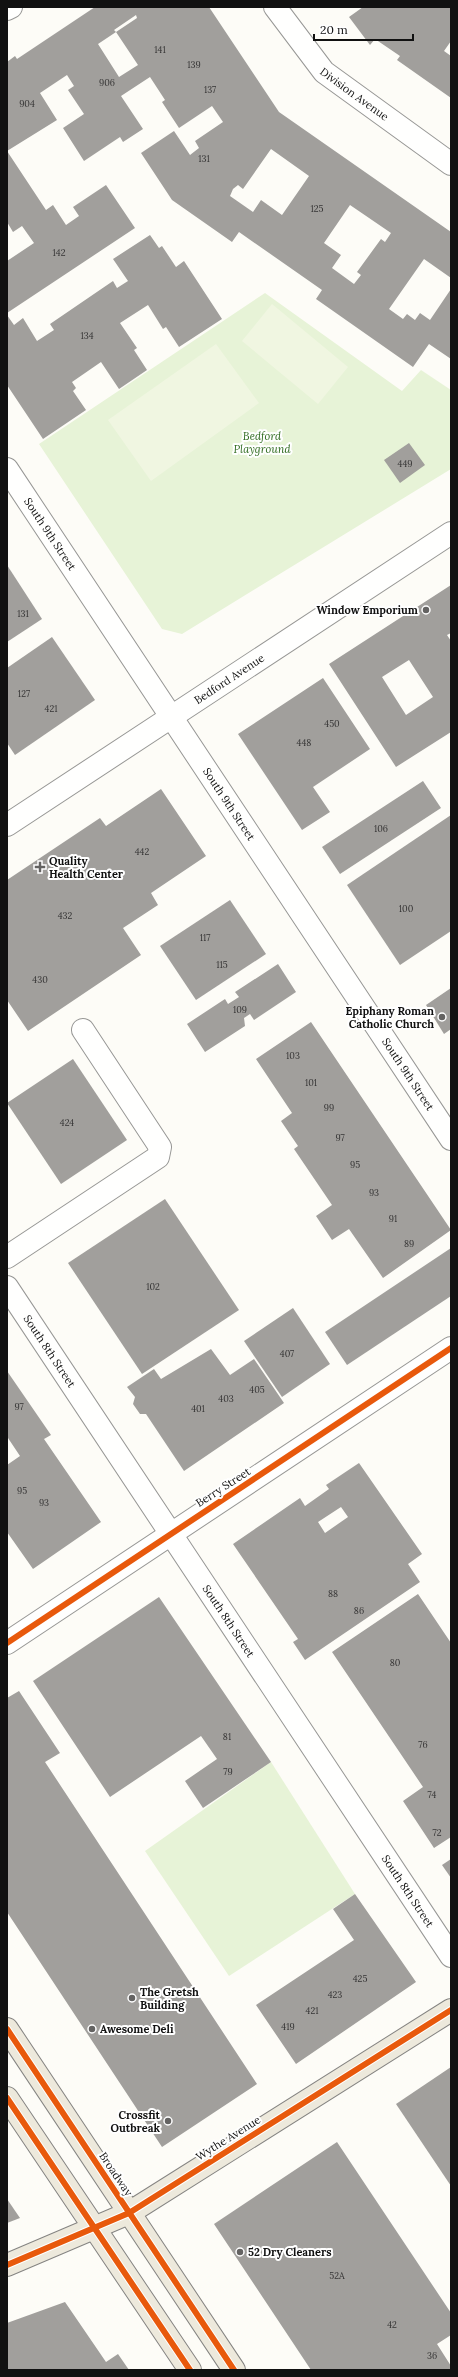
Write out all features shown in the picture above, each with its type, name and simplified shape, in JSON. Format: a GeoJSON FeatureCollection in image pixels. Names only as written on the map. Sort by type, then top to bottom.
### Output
{"type":"FeatureCollection","features":[{"type":"Feature","properties":{"kind":"main road","name":"Wythe Avenue"},"geometry":{"type":"LineString","coordinates":[[7,2265],[129,2212],[451,2010]]}},
{"type":"Feature","properties":{"kind":"main road","name":"Broadway"},"geometry":{"type":"LineString","coordinates":[[7,2029],[234,2370]]}},
{"type":"Feature","properties":{"kind":"main road"},"geometry":{"type":"LineString","coordinates":[[7,2098],[190,2370]]}},
{"type":"Feature","properties":{"kind":"street"},"geometry":{"type":"LineString","coordinates":[[7,9],[11,7]]}},
{"type":"Feature","properties":{"kind":"street","name":"Division Avenue"},"geometry":{"type":"LineString","coordinates":[[275,7],[324,72],[451,164]]}},
{"type":"Feature","properties":{"kind":"street","name":"South 9th Street"},"geometry":{"type":"LineString","coordinates":[[7,469],[451,1139]]}},
{"type":"Feature","properties":{"kind":"street","name":"Bedford Avenue"},"geometry":{"type":"LineString","coordinates":[[7,825],[170,716],[451,533]]}},
{"type":"Feature","properties":{"kind":"street"},"geometry":{"type":"LineString","coordinates":[[7,1257],[158,1157],[160,1147],[83,1030]]}},
{"type":"Feature","properties":{"kind":"street","name":"South 8th Street"},"geometry":{"type":"LineString","coordinates":[[7,1287],[451,1956]]}},
{"type":"Feature","properties":{"kind":"street","name":"Berry Street"},"geometry":{"type":"LineString","coordinates":[[7,1643],[451,1348]]}},
{"type":"Feature","properties":{"kind":"green space","name":"Bedford Playground"},"geometry":{"type":"Polygon","coordinates":[[[265,293],[402,391],[421,370],[451,390],[451,469],[182,634],[162,629],[39,444],[265,293]]]}},
{"type":"Feature","properties":{"kind":"green space"},"geometry":{"type":"Polygon","coordinates":[[[272,304],[348,367],[318,404],[242,341],[272,304]]]}},
{"type":"Feature","properties":{"kind":"green space"},"geometry":{"type":"Polygon","coordinates":[[[216,344],[259,403],[151,481],[108,420],[216,344]]]}},
{"type":"Feature","properties":{"kind":"green space"},"geometry":{"type":"Polygon","coordinates":[[[271,1762],[355,1894],[229,1976],[145,1851],[271,1762]]]}},
{"type":"Feature","properties":{"kind":"building"},"geometry":{"type":"Polygon","coordinates":[[[95,7],[209,7],[279,112],[451,232],[451,278],[424,259],[389,309],[403,319],[407,314],[415,320],[420,313],[430,320],[451,289],[451,359],[429,344],[413,367],[316,299],[322,290],[239,232],[232,242],[172,200],[141,153],[174,131],[190,155],[199,148],[195,141],[223,122],[212,106],[179,128],[162,102],[165,100],[150,77],[121,96],[143,129],[123,142],[120,137],[84,161],[63,128],[84,114],[68,90],[74,86],[67,75],[40,93],[57,120],[7,151],[7,62],[15,56],[17,59],[95,7]],[[136,15],[114,30],[116,32],[137,18],[136,15]],[[116,32],[98,44],[119,77],[138,65],[116,32]],[[271,149],[243,189],[238,185],[233,189],[230,196],[253,212],[261,200],[282,215],[309,176],[271,149]],[[350,205],[324,243],[341,255],[332,268],[354,284],[361,275],[357,272],[381,239],[385,242],[391,233],[350,205]]]}},
{"type":"Feature","properties":{"kind":"building"},"geometry":{"type":"Polygon","coordinates":[[[363,7],[451,7],[451,41],[444,51],[451,56],[451,98],[397,60],[400,56],[375,39],[370,45],[349,17],[363,7]]]}},
{"type":"Feature","properties":{"kind":"building"},"geometry":{"type":"Polygon","coordinates":[[[7,151],[46,210],[53,205],[66,225],[79,216],[73,207],[106,185],[135,228],[7,313],[7,261],[34,243],[22,226],[13,232],[7,222],[7,151]]]}},
{"type":"Feature","properties":{"kind":"building"},"geometry":{"type":"Polygon","coordinates":[[[150,235],[159,248],[162,246],[176,267],[184,261],[222,319],[179,347],[166,327],[163,329],[148,305],[120,323],[137,348],[134,350],[147,370],[119,389],[101,362],[72,382],[76,388],[73,391],[86,410],[43,439],[7,385],[7,315],[14,325],[23,318],[37,341],[54,330],[50,324],[113,281],[117,288],[128,281],[113,259],[150,235]]]}},
{"type":"Feature","properties":{"kind":"building"},"geometry":{"type":"Polygon","coordinates":[[[409,443],[425,465],[400,483],[384,460],[409,443]]]}},
{"type":"Feature","properties":{"kind":"building"},"geometry":{"type":"Polygon","coordinates":[[[7,565],[42,619],[7,642],[7,565]]]}},
{"type":"Feature","properties":{"kind":"building"},"geometry":{"type":"Polygon","coordinates":[[[451,585],[451,633],[447,635],[451,641],[451,732],[396,767],[329,664],[451,585]],[[409,660],[382,677],[406,715],[433,697],[409,660]]]}},
{"type":"Feature","properties":{"kind":"building"},"geometry":{"type":"Polygon","coordinates":[[[52,637],[95,700],[15,755],[7,743],[7,668],[52,637]]]}},
{"type":"Feature","properties":{"kind":"building"},"geometry":{"type":"Polygon","coordinates":[[[323,678],[370,749],[313,787],[330,812],[302,830],[238,734],[323,678]]]}},
{"type":"Feature","properties":{"kind":"building"},"geometry":{"type":"Polygon","coordinates":[[[423,781],[441,808],[340,874],[322,847],[423,781]]]}},
{"type":"Feature","properties":{"kind":"building"},"geometry":{"type":"Polygon","coordinates":[[[161,789],[206,856],[151,893],[158,905],[123,928],[141,955],[28,1031],[7,1000],[7,880],[100,818],[106,826],[161,789]]]}},
{"type":"Feature","properties":{"kind":"building"},"geometry":{"type":"Polygon","coordinates":[[[451,815],[451,931],[400,965],[347,885],[451,815]]]}},
{"type":"Feature","properties":{"kind":"building"},"geometry":{"type":"Polygon","coordinates":[[[230,900],[266,954],[196,1000],[160,946],[230,900]]]}},
{"type":"Feature","properties":{"kind":"building"},"geometry":{"type":"Polygon","coordinates":[[[278,964],[296,992],[254,1020],[250,1014],[244,1018],[245,1026],[205,1052],[187,1024],[225,999],[228,1004],[239,997],[235,992],[278,964]]]}},
{"type":"Feature","properties":{"kind":"building","name":"Epiphany Roman Catholic Church"},"geometry":{"type":"Polygon","coordinates":[[[451,988],[451,1029],[444,1034],[426,1005],[451,988]]]}},
{"type":"Feature","properties":{"kind":"building"},"geometry":{"type":"Polygon","coordinates":[[[311,1022],[451,1230],[383,1278],[349,1229],[332,1240],[316,1216],[332,1205],[294,1149],[298,1146],[281,1121],[292,1113],[256,1059],[311,1022]]]}},
{"type":"Feature","properties":{"kind":"building"},"geometry":{"type":"Polygon","coordinates":[[[73,1059],[127,1140],[61,1184],[7,1103],[73,1059]]]}},
{"type":"Feature","properties":{"kind":"building"},"geometry":{"type":"Polygon","coordinates":[[[165,1199],[239,1310],[142,1374],[68,1263],[165,1199]]]}},
{"type":"Feature","properties":{"kind":"building"},"geometry":{"type":"Polygon","coordinates":[[[451,1248],[451,1296],[347,1365],[325,1332],[451,1248]]]}},
{"type":"Feature","properties":{"kind":"building"},"geometry":{"type":"Polygon","coordinates":[[[293,1308],[330,1364],[282,1397],[244,1341],[293,1308]]]}},
{"type":"Feature","properties":{"kind":"building"},"geometry":{"type":"Polygon","coordinates":[[[211,1349],[230,1375],[254,1359],[284,1403],[184,1471],[146,1414],[140,1414],[133,1404],[135,1397],[127,1387],[154,1369],[161,1379],[211,1349]]]}},
{"type":"Feature","properties":{"kind":"building"},"geometry":{"type":"Polygon","coordinates":[[[7,1371],[51,1435],[44,1439],[101,1522],[33,1569],[7,1532],[7,1465],[20,1456],[8,1438],[7,1439],[7,1371]]]}},
{"type":"Feature","properties":{"kind":"building"},"geometry":{"type":"Polygon","coordinates":[[[359,1463],[422,1554],[408,1564],[420,1582],[305,1660],[293,1642],[298,1639],[233,1544],[300,1498],[305,1506],[329,1489],[326,1485],[359,1463]],[[341,1507],[318,1522],[325,1533],[348,1517],[341,1507]]]}},
{"type":"Feature","properties":{"kind":"building"},"geometry":{"type":"Polygon","coordinates":[[[418,1594],[451,1643],[451,1837],[434,1848],[403,1801],[423,1787],[332,1652],[418,1594]]]}},
{"type":"Feature","properties":{"kind":"building"},"geometry":{"type":"Polygon","coordinates":[[[159,1597],[271,1762],[203,1808],[185,1781],[217,1759],[201,1736],[110,1797],[33,1681],[159,1597]]]}},
{"type":"Feature","properties":{"kind":"building","name":"The Gretsh Building"},"geometry":{"type":"Polygon","coordinates":[[[19,1691],[60,1753],[45,1762],[257,2084],[162,2147],[7,1912],[7,1698],[19,1691]]]}},
{"type":"Feature","properties":{"kind":"building"},"geometry":{"type":"Polygon","coordinates":[[[451,1859],[451,1878],[442,1865],[451,1859]]]}},
{"type":"Feature","properties":{"kind":"building"},"geometry":{"type":"Polygon","coordinates":[[[355,1894],[416,1982],[296,2064],[256,2005],[354,1940],[333,1909],[355,1894]]]}},
{"type":"Feature","properties":{"kind":"building"},"geometry":{"type":"Polygon","coordinates":[[[451,2067],[451,2186],[396,2104],[451,2067]]]}},
{"type":"Feature","properties":{"kind":"building"},"geometry":{"type":"Polygon","coordinates":[[[337,2142],[451,2313],[451,2335],[437,2344],[451,2366],[451,2370],[311,2370],[214,2224],[337,2142]]]}},
{"type":"Feature","properties":{"kind":"building"},"geometry":{"type":"Polygon","coordinates":[[[7,2199],[20,2218],[7,2223],[7,2199]]]}},
{"type":"Feature","properties":{"kind":"building"},"geometry":{"type":"Polygon","coordinates":[[[65,2302],[106,2362],[118,2354],[129,2370],[8,2370],[7,2323],[65,2302]]]}},
{"type":"Feature","properties":{"kind":"cycle path"},"geometry":{"type":"LineString","coordinates":[[7,1643],[451,1348]]}},
{"type":"Feature","properties":{"kind":"cycle path"},"geometry":{"type":"LineString","coordinates":[[7,2265],[129,2213],[451,2010]]}},
{"type":"Feature","properties":{"kind":"cycle path"},"geometry":{"type":"LineString","coordinates":[[7,2029],[234,2370]]}},
{"type":"Feature","properties":{"kind":"cycle path"},"geometry":{"type":"LineString","coordinates":[[7,2098],[190,2370]]}},
{"type":"Feature","properties":{"kind":"place","name":"Window Emporium"},"geometry":{"type":"Point","coordinates":[426,610]}},
{"type":"Feature","properties":{"kind":"place","name":"Quality Health Center"},"geometry":{"type":"Point","coordinates":[40,867]}},
{"type":"Feature","properties":{"kind":"place","name":"Epiphany Roman Catholic Church"},"geometry":{"type":"Point","coordinates":[442,1017]}},
{"type":"Feature","properties":{"kind":"place","name":"The Gretsh Building"},"geometry":{"type":"Point","coordinates":[132,1998]}},
{"type":"Feature","properties":{"kind":"place","name":"Awesome Deli"},"geometry":{"type":"Point","coordinates":[92,2029]}},
{"type":"Feature","properties":{"kind":"place","name":"Crossfit Outbreak"},"geometry":{"type":"Point","coordinates":[168,2121]}},
{"type":"Feature","properties":{"kind":"place","name":"52 Dry Cleaners"},"geometry":{"type":"Point","coordinates":[240,2252]}}]}
